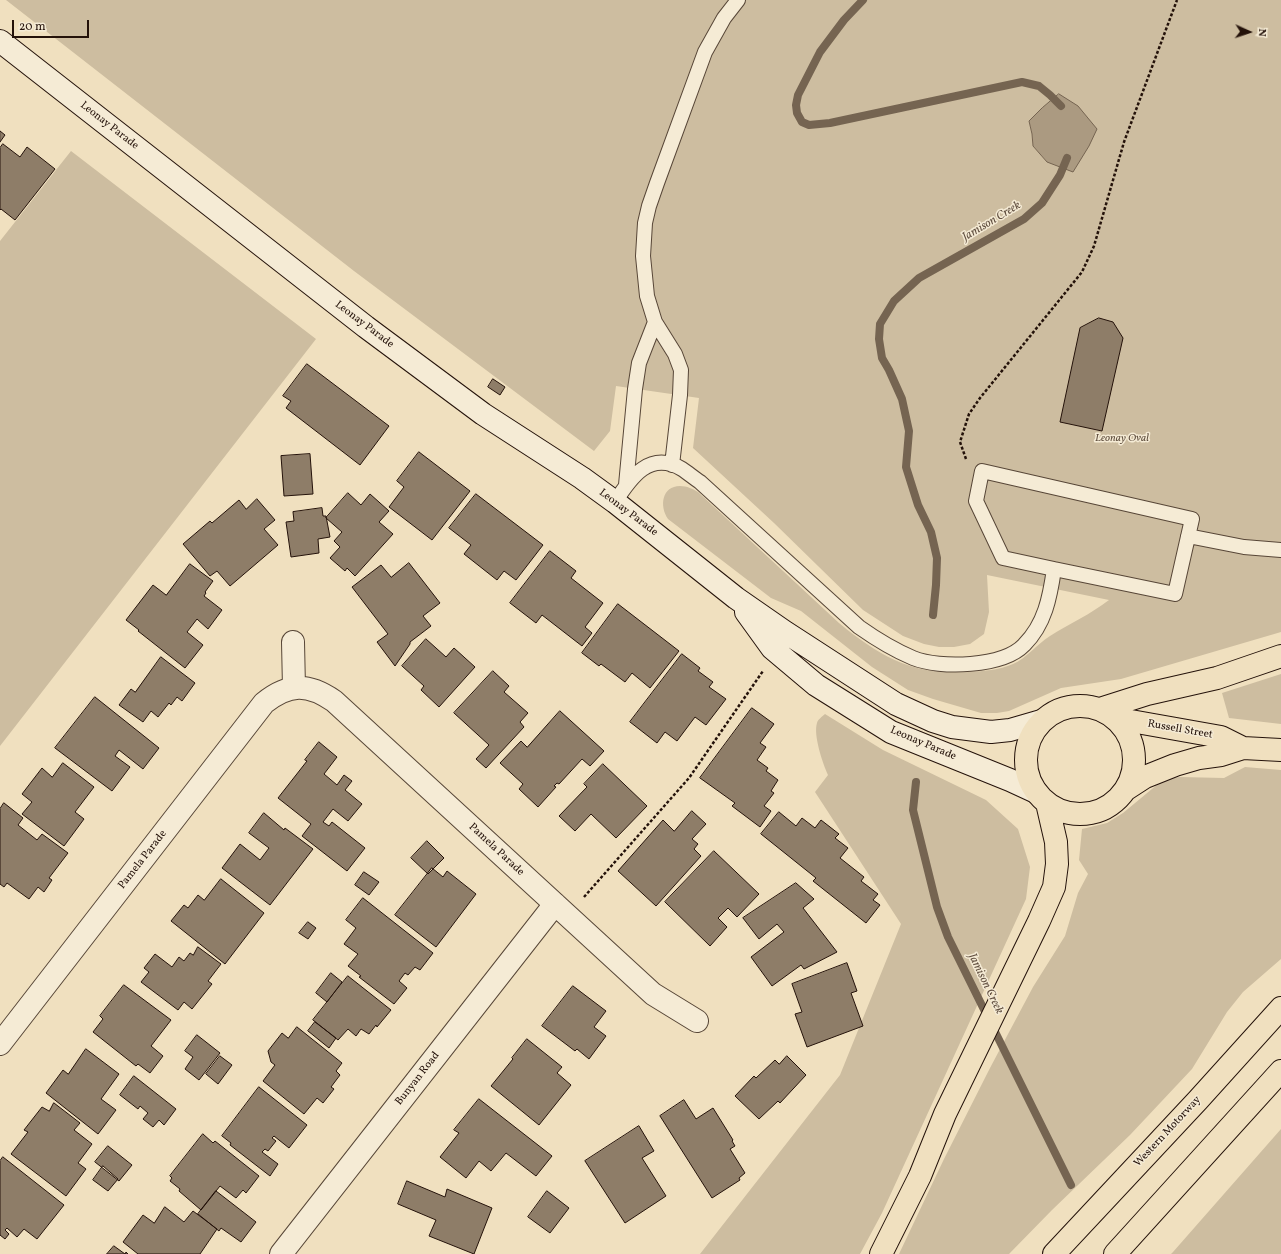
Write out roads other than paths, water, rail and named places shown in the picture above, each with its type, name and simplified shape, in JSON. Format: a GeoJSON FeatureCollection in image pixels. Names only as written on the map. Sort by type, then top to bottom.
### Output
{"type":"FeatureCollection","features":[{"type":"Feature","properties":{"kind":"highway"},"geometry":{"type":"LineString","coordinates":[[1107,714],[1146,694],[1217,678],[1281,656]]}},
{"type":"Feature","properties":{"kind":"highway"},"geometry":{"type":"LineString","coordinates":[[881,1254],[920,1176],[945,1114],[1039,922],[1054,887],[1057,864],[1056,842],[1041,797],[1029,778],[1026,763],[1027,748],[1032,734],[1041,722],[1054,712],[1069,706],[1084,705],[1107,714],[1125,730],[1132,744],[1134,760],[1132,776],[1125,790],[1112,803],[1097,811],[1080,814],[1062,812],[1041,797]]}},
{"type":"Feature","properties":{"kind":"highway","name":"Russell Street"},"geometry":{"type":"LineString","coordinates":[[1107,714],[1221,737],[1243,748]]}},
{"type":"Feature","properties":{"kind":"highway","name":"Russell Street"},"geometry":{"type":"LineString","coordinates":[[1125,790],[1145,777],[1175,765],[1199,758],[1222,755],[1243,748],[1281,750]]}},
{"type":"Feature","properties":{"kind":"highway","name":"Western Motorway"},"geometry":{"type":"LineString","coordinates":[[1054,1254],[1198,1100],[1281,1008]]}},
{"type":"Feature","properties":{"kind":"highway"},"geometry":{"type":"LineString","coordinates":[[1115,1254],[1281,1071]]}},
{"type":"Feature","properties":{"kind":"street","name":"Leonay Parade"},"geometry":{"type":"LineString","coordinates":[[0,41],[366,327],[464,400],[483,414],[582,478],[620,494],[736,598],[896,704],[933,721],[952,727],[975,731],[991,732],[1010,730],[1041,722]]}},
{"type":"Feature","properties":{"kind":"street","name":"Leonay Parade"},"geometry":{"type":"LineString","coordinates":[[736,598],[772,648],[816,685],[891,732],[1010,780],[1041,797]]}},
{"type":"Feature","properties":{"kind":"street"},"geometry":{"type":"LineString","coordinates":[[293,642],[294,688]]}},
{"type":"Feature","properties":{"kind":"street","name":"Pamela Parade"},"geometry":{"type":"LineString","coordinates":[[0,1044],[264,703],[282,691],[294,688],[316,691],[334,701],[654,994],[697,1022]]}},
{"type":"Feature","properties":{"kind":"street","name":"Bunyan Road"},"geometry":{"type":"LineString","coordinates":[[281,1254],[561,910]]}},
{"type":"Feature","properties":{"kind":"lane"},"geometry":{"type":"LineString","coordinates":[[672,465],[680,395],[681,370],[675,354],[655,322],[647,296],[643,256],[645,224],[649,206],[704,52],[724,18],[738,0]]}},
{"type":"Feature","properties":{"kind":"lane"},"geometry":{"type":"LineString","coordinates":[[620,494],[639,363],[655,322]]}},
{"type":"Feature","properties":{"kind":"lane"},"geometry":{"type":"LineString","coordinates":[[620,494],[642,468],[650,464],[663,463],[682,469],[700,482],[859,627],[884,644],[914,658],[928,662],[960,664],[991,661],[1015,652],[1024,646],[1034,633],[1048,604],[1054,569]]}},
{"type":"Feature","properties":{"kind":"lane"},"geometry":{"type":"LineString","coordinates":[[982,471],[1192,519],[1188,536],[1175,594],[1003,558],[976,501],[982,471]]}},
{"type":"Feature","properties":{"kind":"lane"},"geometry":{"type":"LineString","coordinates":[[1188,536],[1244,547],[1281,550]]}},
{"type":"Feature","properties":{"kind":"waterway","name":"Jamison Creek"},"geometry":{"type":"LineString","coordinates":[[863,0],[844,20],[820,52],[798,95],[796,105],[797,113],[802,122],[809,125],[830,123],[1022,82],[1039,86],[1061,106]]}},
{"type":"Feature","properties":{"kind":"waterway","name":"Jamison Creek"},"geometry":{"type":"LineString","coordinates":[[933,615],[937,558],[931,532],[918,505],[906,467],[909,431],[902,399],[882,358],[879,339],[880,324],[894,301],[919,278],[1024,219],[1042,203],[1060,175],[1067,158]]}},
{"type":"Feature","properties":{"kind":"waterway","name":"Jamison Creek"},"geometry":{"type":"LineString","coordinates":[[916,782],[913,810],[937,907],[948,937],[1071,1185]]}},
{"type":"Feature","properties":{"kind":"park label","name":"Leonay Oval"},"geometry":{"type":"Point","coordinates":[1122,439]}}]}
